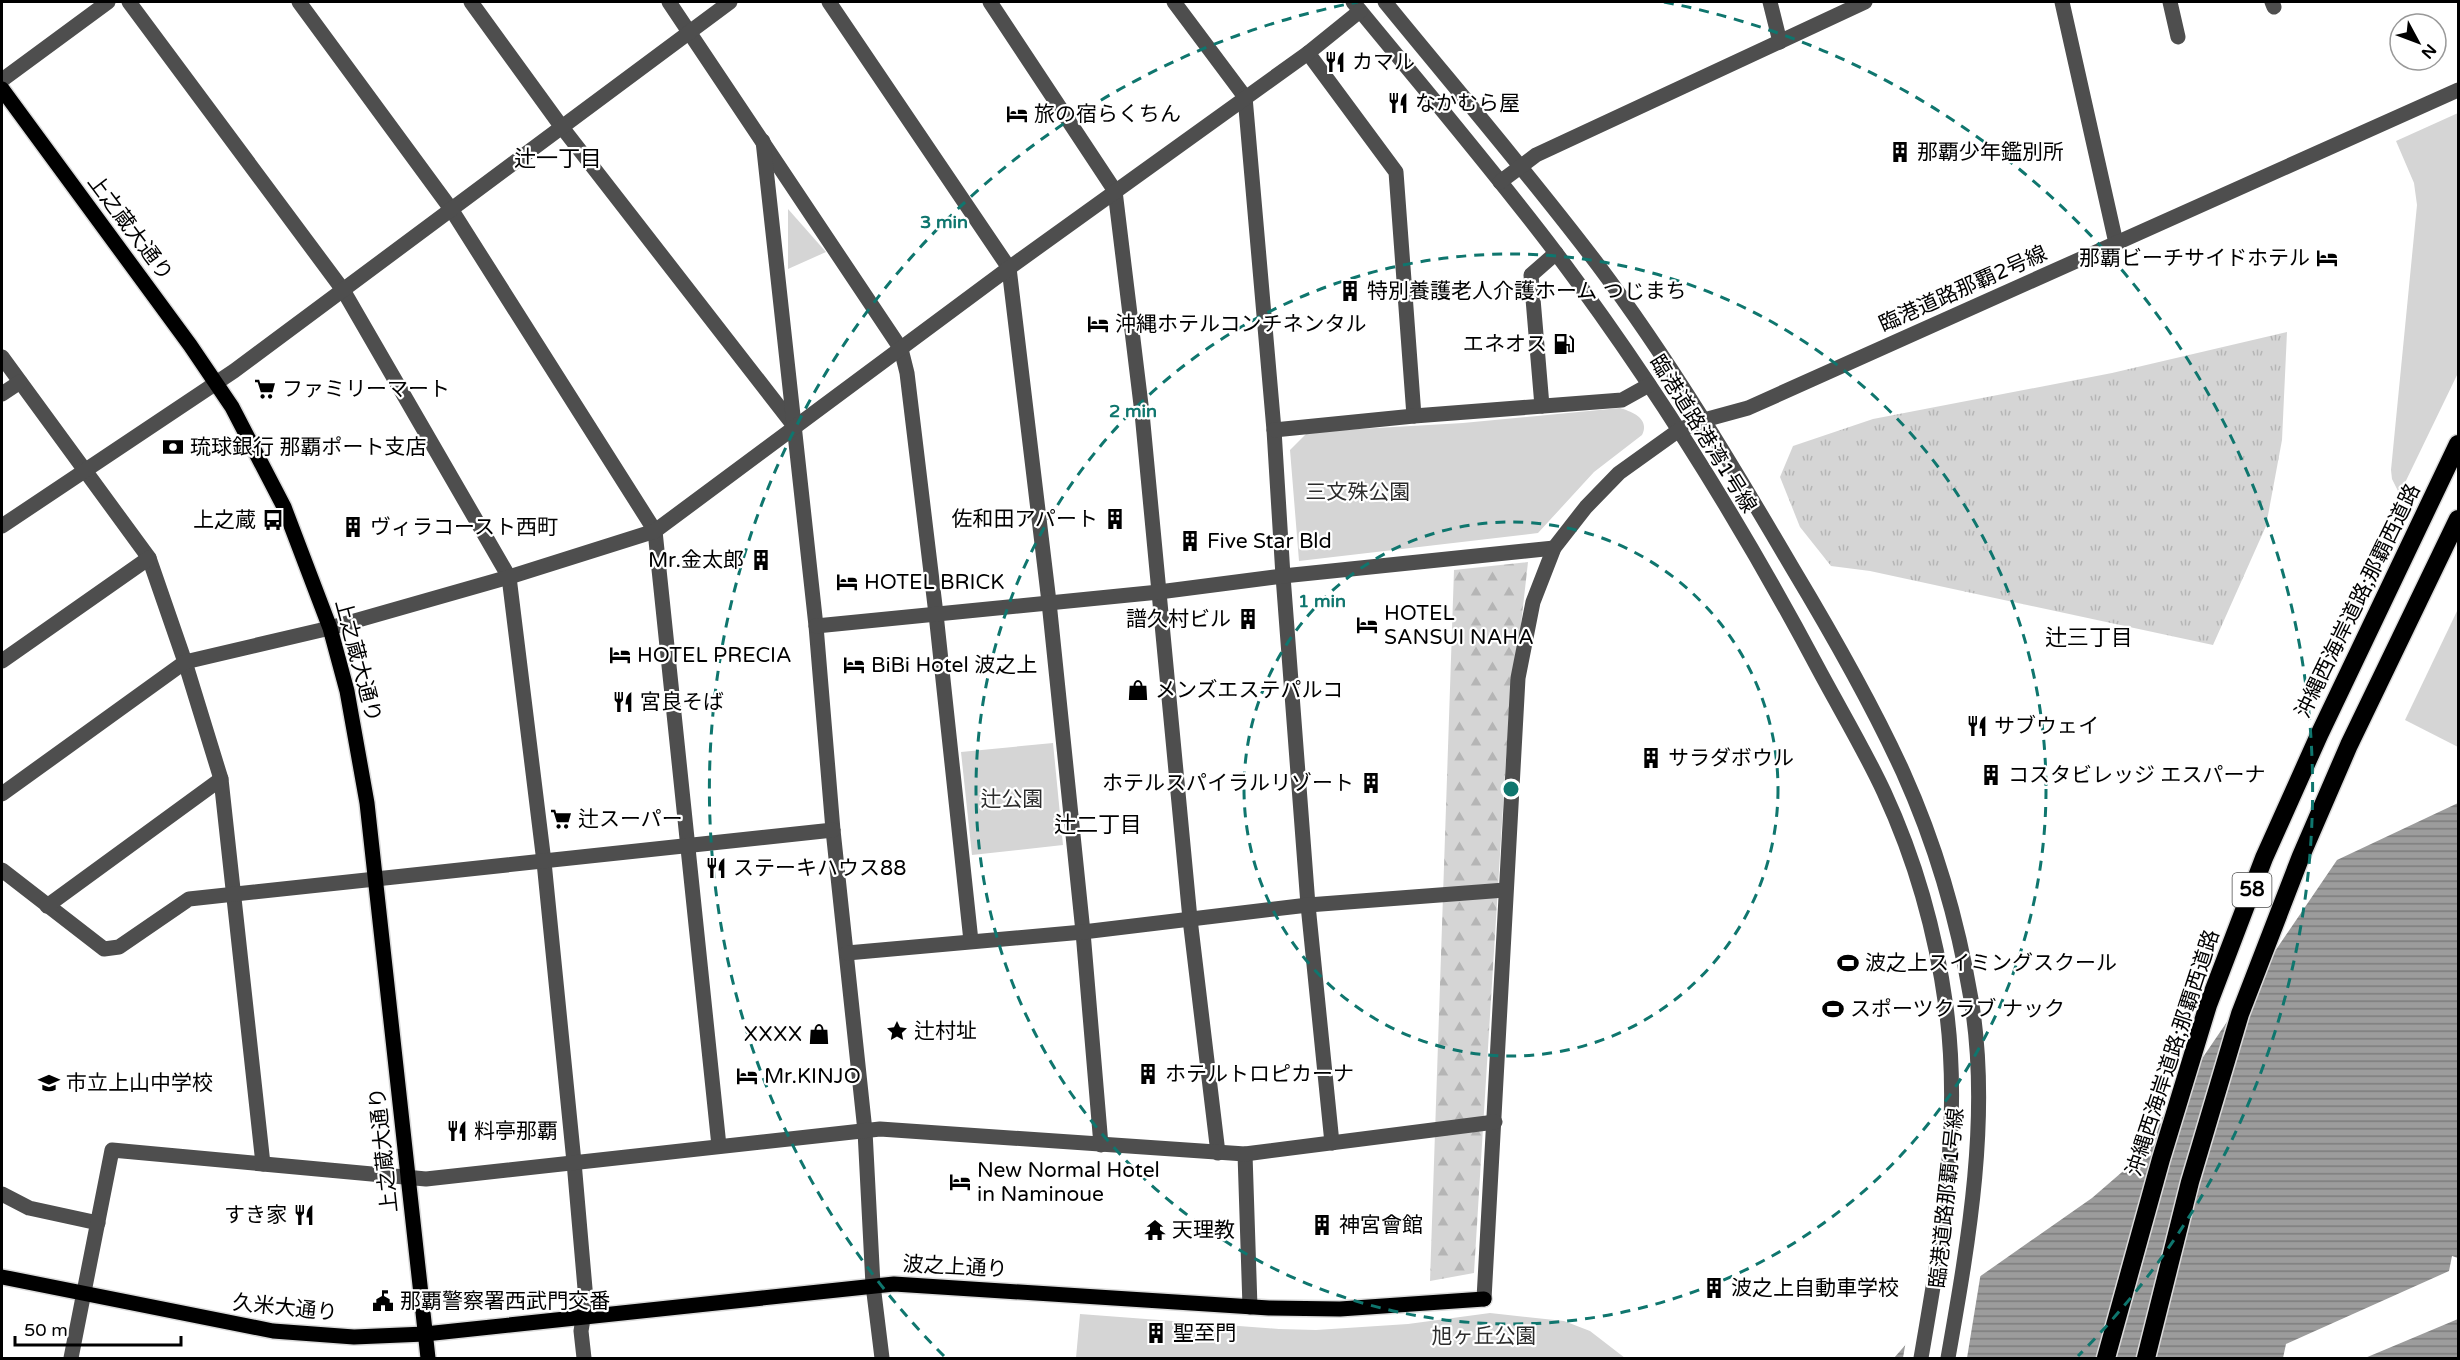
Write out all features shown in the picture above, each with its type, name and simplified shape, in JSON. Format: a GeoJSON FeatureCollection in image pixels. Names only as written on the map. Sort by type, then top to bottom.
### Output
{"type":"FeatureCollection","features":[{"type":"Feature","properties":{"kind":"highway","name":"沖縄西海岸道路;那覇西道路"},"geometry":{"type":"LineString","coordinates":[[2106,1359],[2157,1170],[2205,1016],[2260,868],[2320,733],[2458,444]]}},
{"type":"Feature","properties":{"kind":"highway","name":"58"},"geometry":{"type":"LineString","coordinates":[[2146,1359],[2190,1182],[2240,1014],[2301,856],[2349,745],[2458,519]]}},
{"type":"Feature","properties":{"kind":"main road","name":"上之蔵大通り"},"geometry":{"type":"LineString","coordinates":[[2,89],[217,384],[249,437],[284,507],[330,628],[358,745],[428,1359]]}},
{"type":"Feature","properties":{"kind":"main road","name":"久米大通り"},"geometry":{"type":"LineString","coordinates":[[2,1277],[273,1331],[354,1337],[425,1334]]}},
{"type":"Feature","properties":{"kind":"main road","name":"波之上通り"},"geometry":{"type":"LineString","coordinates":[[425,1334],[873,1285],[910,1284],[1250,1307],[1340,1309],[1484,1299]]}},
{"type":"Feature","properties":{"kind":"street"},"geometry":{"type":"LineString","coordinates":[[2,80],[108,2]]}},
{"type":"Feature","properties":{"kind":"street"},"geometry":{"type":"LineString","coordinates":[[129,2],[343,290],[509,578],[544,862],[574,1161],[586,1300],[581,1331],[584,1359]]}},
{"type":"Feature","properties":{"kind":"street"},"geometry":{"type":"LineString","coordinates":[[299,2],[451,209],[655,531],[719,1146]]}},
{"type":"Feature","properties":{"kind":"street"},"geometry":{"type":"LineString","coordinates":[[471,2],[561,126],[795,427]]}},
{"type":"Feature","properties":{"kind":"street"},"geometry":{"type":"LineString","coordinates":[[669,2],[901,349],[907,373],[936,614],[971,941]]}},
{"type":"Feature","properties":{"kind":"street"},"geometry":{"type":"LineString","coordinates":[[2,526],[217,384],[730,2]]}},
{"type":"Feature","properties":{"kind":"street"},"geometry":{"type":"LineString","coordinates":[[829,2],[1009,268],[1083,932],[1101,1145]]}},
{"type":"Feature","properties":{"kind":"street"},"geometry":{"type":"LineString","coordinates":[[990,2],[1115,191],[1142,413],[1190,919],[1218,1153]]}},
{"type":"Feature","properties":{"kind":"street"},"geometry":{"type":"LineString","coordinates":[[1174,2],[1245,97],[1274,430],[1282,576],[1308,905],[1332,1143]]}},
{"type":"Feature","properties":{"kind":"street","name":"臨港道路港湾1号線"},"geometry":{"type":"LineString","coordinates":[[1385,2],[1599,267],[1704,420],[1817,610],[1903,772],[1932,849],[1957,934]]}},
{"type":"Feature","properties":{"kind":"street"},"geometry":{"type":"LineString","coordinates":[[1770,2],[1780,42]]}},
{"type":"Feature","properties":{"kind":"street"},"geometry":{"type":"LineString","coordinates":[[1500,182],[1519,166],[1544,151],[1865,2]]}},
{"type":"Feature","properties":{"kind":"street"},"geometry":{"type":"LineString","coordinates":[[2062,2],[2116,243]]}},
{"type":"Feature","properties":{"kind":"street"},"geometry":{"type":"LineString","coordinates":[[2170,2],[2178,37]]}},
{"type":"Feature","properties":{"kind":"street"},"geometry":{"type":"LineString","coordinates":[[2,794],[184,662],[330,628],[509,578],[655,531],[1009,268],[1308,53],[1357,6]]}},
{"type":"Feature","properties":{"kind":"street","name":"臨港道路港湾1号線"},"geometry":{"type":"LineString","coordinates":[[1357,6],[1556,253],[1679,429],[1795,624],[1884,793],[1912,864],[1933,939]]}},
{"type":"Feature","properties":{"kind":"street"},"geometry":{"type":"LineString","coordinates":[[1308,53],[1396,172],[1414,416]]}},
{"type":"Feature","properties":{"kind":"street","name":"臨港道路那覇2号線"},"geometry":{"type":"LineString","coordinates":[[1484,1299],[1518,678],[1533,602],[1554,548],[1586,507],[1619,473],[1679,429],[1748,408],[2458,90]]}},
{"type":"Feature","properties":{"kind":"street"},"geometry":{"type":"LineString","coordinates":[[763,141],[816,626],[865,1131],[873,1285],[882,1359]]}},
{"type":"Feature","properties":{"kind":"street"},"geometry":{"type":"LineString","coordinates":[[1542,406],[1532,275],[1556,253]]}},
{"type":"Feature","properties":{"kind":"street"},"geometry":{"type":"LineString","coordinates":[[2,357],[149,558],[184,662],[221,778],[263,1164]]}},
{"type":"Feature","properties":{"kind":"street"},"geometry":{"type":"LineString","coordinates":[[2,394],[20,382]]}},
{"type":"Feature","properties":{"kind":"street"},"geometry":{"type":"LineString","coordinates":[[1274,430],[1414,416],[1622,400],[1649,385]]}},
{"type":"Feature","properties":{"kind":"street"},"geometry":{"type":"LineString","coordinates":[[816,626],[1159,592],[1282,576],[1554,548]]}},
{"type":"Feature","properties":{"kind":"street"},"geometry":{"type":"LineString","coordinates":[[2,661],[149,558]]}},
{"type":"Feature","properties":{"kind":"street"},"geometry":{"type":"LineString","coordinates":[[47,906],[221,778]]}},
{"type":"Feature","properties":{"kind":"street"},"geometry":{"type":"LineString","coordinates":[[2,870],[104,949],[119,947],[189,899],[834,830]]}},
{"type":"Feature","properties":{"kind":"street"},"geometry":{"type":"LineString","coordinates":[[847,953],[1083,932],[1308,905],[1438,893],[1505,890]]}},
{"type":"Feature","properties":{"kind":"street","name":"臨港道路那覇1号線"},"geometry":{"type":"LineString","coordinates":[[1948,1359],[1968,1235],[1976,1157],[1977,1112],[1977,1063],[1972,1002],[1957,934]]}},
{"type":"Feature","properties":{"kind":"street","name":"臨港道路那覇1号線"},"geometry":{"type":"LineString","coordinates":[[1921,1359],[1942,1234],[1953,1116],[1946,1005],[1933,939]]}},
{"type":"Feature","properties":{"kind":"street"},"geometry":{"type":"LineString","coordinates":[[71,1359],[112,1150],[426,1179],[880,1129],[1245,1154],[1495,1122]]}},
{"type":"Feature","properties":{"kind":"street"},"geometry":{"type":"LineString","coordinates":[[1245,1154],[1250,1307]]}},
{"type":"Feature","properties":{"kind":"street"},"geometry":{"type":"LineString","coordinates":[[2,1194],[28,1209],[98,1223]]}},
{"type":"Feature","properties":{"kind":"green space"},"geometry":{"type":"Polygon","coordinates":[[[2458,113],[2458,373],[2401,491],[2398,491],[2392,479],[2391,470],[2417,205],[2414,183],[2396,141],[2458,113]]]}},
{"type":"Feature","properties":{"kind":"green space"},"geometry":{"type":"Polygon","coordinates":[[[788,209],[826,252],[788,269],[788,209]]]}},
{"type":"Feature","properties":{"kind":"green space"},"geometry":{"type":"Polygon","coordinates":[[[2287,332],[2282,440],[2266,526],[2213,645],[1870,571],[1831,566],[1800,527],[1780,477],[1793,446],[1873,419],[2112,373],[2287,332]]]}},
{"type":"Feature","properties":{"kind":"green space","name":"三文殊公園"},"geometry":{"type":"Polygon","coordinates":[[[1620,408],[1635,414],[1642,420],[1644,429],[1642,435],[1594,472],[1538,533],[1299,561],[1290,450],[1308,432],[1463,423],[1620,408]]]}},
{"type":"Feature","properties":{"kind":"green space"},"geometry":{"type":"Polygon","coordinates":[[[1528,562],[1506,758],[1474,1273],[1430,1281],[1454,570],[1528,562]]]}},
{"type":"Feature","properties":{"kind":"green space"},"geometry":{"type":"Polygon","coordinates":[[[2458,609],[2458,747],[2405,720],[2458,609]]]}},
{"type":"Feature","properties":{"kind":"green space","name":"辻公園"},"geometry":{"type":"Polygon","coordinates":[[[1053,743],[1063,845],[972,855],[961,752],[1053,743]]]}},
{"type":"Feature","properties":{"kind":"green space","name":"旭ヶ丘公園"},"geometry":{"type":"Polygon","coordinates":[[[1490,1313],[1564,1321],[1590,1331],[1625,1358],[1076,1358],[1080,1314],[1316,1330],[1408,1324],[1490,1313]]]}},
{"type":"Feature","properties":{"kind":"shaded area"},"geometry":{"type":"Polygon","coordinates":[[[2458,803],[2458,1358],[1894,1358],[1942,1303],[2092,1198],[2129,1166],[2337,860],[2458,803]]]}},
{"type":"Feature","properties":{"kind":"pier"},"geometry":{"type":"Polygon","coordinates":[[[2452,1256],[2458,1258],[2458,1319],[2365,1358],[2283,1358],[2286,1344],[2449,1271],[2452,1256]]]}},
{"type":"Feature","properties":{"kind":"pier"},"geometry":{"type":"Polygon","coordinates":[[[1981,1272],[1967,1358],[1903,1358],[1906,1340],[1940,1301],[1981,1272]]]}},
{"type":"Feature","properties":{"kind":"place","name":"カマル"},"geometry":{"type":"Point","coordinates":[1335,62]}},
{"type":"Feature","properties":{"kind":"place","name":"なかむら屋"},"geometry":{"type":"Point","coordinates":[1398,103]}},
{"type":"Feature","properties":{"kind":"place","name":"旅の宿らくちん"},"geometry":{"type":"Point","coordinates":[1017,114]}},
{"type":"Feature","properties":{"kind":"place","name":"那覇少年鑑別所"},"geometry":{"type":"Point","coordinates":[1900,152]}},
{"type":"Feature","properties":{"kind":"place","name":"那覇ビーチサイドホテル"},"geometry":{"type":"Point","coordinates":[2327,258]}},
{"type":"Feature","properties":{"kind":"place","name":"特別養護老人介護ホーム つじまち"},"geometry":{"type":"Point","coordinates":[1350,291]}},
{"type":"Feature","properties":{"kind":"place","name":"沖縄ホテルコンチネンタル"},"geometry":{"type":"Point","coordinates":[1098,324]}},
{"type":"Feature","properties":{"kind":"place","name":"エネオス"},"geometry":{"type":"Point","coordinates":[1564,344]}},
{"type":"Feature","properties":{"kind":"place","name":"ファミリーマート"},"geometry":{"type":"Point","coordinates":[265,389]}},
{"type":"Feature","properties":{"kind":"place","name":"琉球銀行 那覇ポート支店"},"geometry":{"type":"Point","coordinates":[173,447]}},
{"type":"Feature","properties":{"kind":"place","name":"佐和田アパート"},"geometry":{"type":"Point","coordinates":[1115,519]}},
{"type":"Feature","properties":{"kind":"place","name":"上之蔵"},"geometry":{"type":"Point","coordinates":[273,520]}},
{"type":"Feature","properties":{"kind":"place","name":"ヴィラコースト西町"},"geometry":{"type":"Point","coordinates":[353,527]}},
{"type":"Feature","properties":{"kind":"place","name":"Five Star Bld"},"geometry":{"type":"Point","coordinates":[1190,541]}},
{"type":"Feature","properties":{"kind":"place","name":"Mr.金太郎"},"geometry":{"type":"Point","coordinates":[761,560]}},
{"type":"Feature","properties":{"kind":"place","name":"HOTEL BRICK"},"geometry":{"type":"Point","coordinates":[847,582]}},
{"type":"Feature","properties":{"kind":"place","name":"譜久村ビル"},"geometry":{"type":"Point","coordinates":[1248,619]}},
{"type":"Feature","properties":{"kind":"place","name":"HOTEL SANSUI NAHA"},"geometry":{"type":"Point","coordinates":[1367,625]}},
{"type":"Feature","properties":{"kind":"place","name":"HOTEL PRECIA"},"geometry":{"type":"Point","coordinates":[620,655]}},
{"type":"Feature","properties":{"kind":"place","name":"BiBi Hotel 波之上"},"geometry":{"type":"Point","coordinates":[854,665]}},
{"type":"Feature","properties":{"kind":"place","name":"メンズエステパルコ"},"geometry":{"type":"Point","coordinates":[1138,690]}},
{"type":"Feature","properties":{"kind":"place","name":"宮良そば"},"geometry":{"type":"Point","coordinates":[623,702]}},
{"type":"Feature","properties":{"kind":"place","name":"サブウェイ"},"geometry":{"type":"Point","coordinates":[1977,726]}},
{"type":"Feature","properties":{"kind":"place","name":"サラダボウル"},"geometry":{"type":"Point","coordinates":[1651,758]}},
{"type":"Feature","properties":{"kind":"place","name":"コスタビレッジ エスパーナ"},"geometry":{"type":"Point","coordinates":[1991,775]}},
{"type":"Feature","properties":{"kind":"place","name":"ホテルスパイラルリゾート"},"geometry":{"type":"Point","coordinates":[1371,783]}},
{"type":"Feature","properties":{"kind":"place","name":"辻スーパー"},"geometry":{"type":"Point","coordinates":[561,819]}},
{"type":"Feature","properties":{"kind":"place","name":"ステーキハウス88"},"geometry":{"type":"Point","coordinates":[716,868]}},
{"type":"Feature","properties":{"kind":"place","name":"波之上スイミングスクール"},"geometry":{"type":"Point","coordinates":[1848,963]}},
{"type":"Feature","properties":{"kind":"place","name":"スポーツクラブ ナック"},"geometry":{"type":"Point","coordinates":[1833,1009]}},
{"type":"Feature","properties":{"kind":"place","name":"辻村址"},"geometry":{"type":"Point","coordinates":[897,1031]}},
{"type":"Feature","properties":{"kind":"place","name":"XXXX"},"geometry":{"type":"Point","coordinates":[819,1034]}},
{"type":"Feature","properties":{"kind":"place","name":"ホテルトロピカーナ"},"geometry":{"type":"Point","coordinates":[1148,1074]}},
{"type":"Feature","properties":{"kind":"place","name":"Mr.KINJO"},"geometry":{"type":"Point","coordinates":[747,1076]}},
{"type":"Feature","properties":{"kind":"place","name":"市立上山中学校"},"geometry":{"type":"Point","coordinates":[49,1083]}},
{"type":"Feature","properties":{"kind":"place","name":"料亭那覇"},"geometry":{"type":"Point","coordinates":[457,1131]}},
{"type":"Feature","properties":{"kind":"place","name":"New Normal Hotel in Naminoue"},"geometry":{"type":"Point","coordinates":[960,1182]}},
{"type":"Feature","properties":{"kind":"place","name":"すき家"},"geometry":{"type":"Point","coordinates":[304,1215]}},
{"type":"Feature","properties":{"kind":"place","name":"神宮會館"},"geometry":{"type":"Point","coordinates":[1322,1225]}},
{"type":"Feature","properties":{"kind":"place","name":"天理教"},"geometry":{"type":"Point","coordinates":[1155,1230]}},
{"type":"Feature","properties":{"kind":"place","name":"波之上自動車学校"},"geometry":{"type":"Point","coordinates":[1714,1288]}},
{"type":"Feature","properties":{"kind":"place","name":"那覇警察署西武門交番"},"geometry":{"type":"Point","coordinates":[383,1301]}},
{"type":"Feature","properties":{"kind":"place","name":"聖至門"},"geometry":{"type":"Point","coordinates":[1156,1333]}},
{"type":"Feature","properties":{"kind":"district","name":"辻一丁目"},"geometry":{"type":"Point","coordinates":[558,159]}},
{"type":"Feature","properties":{"kind":"district","name":"辻三丁目"},"geometry":{"type":"Point","coordinates":[2089,638]}},
{"type":"Feature","properties":{"kind":"district","name":"辻二丁目"},"geometry":{"type":"Point","coordinates":[1098,825]}}]}
